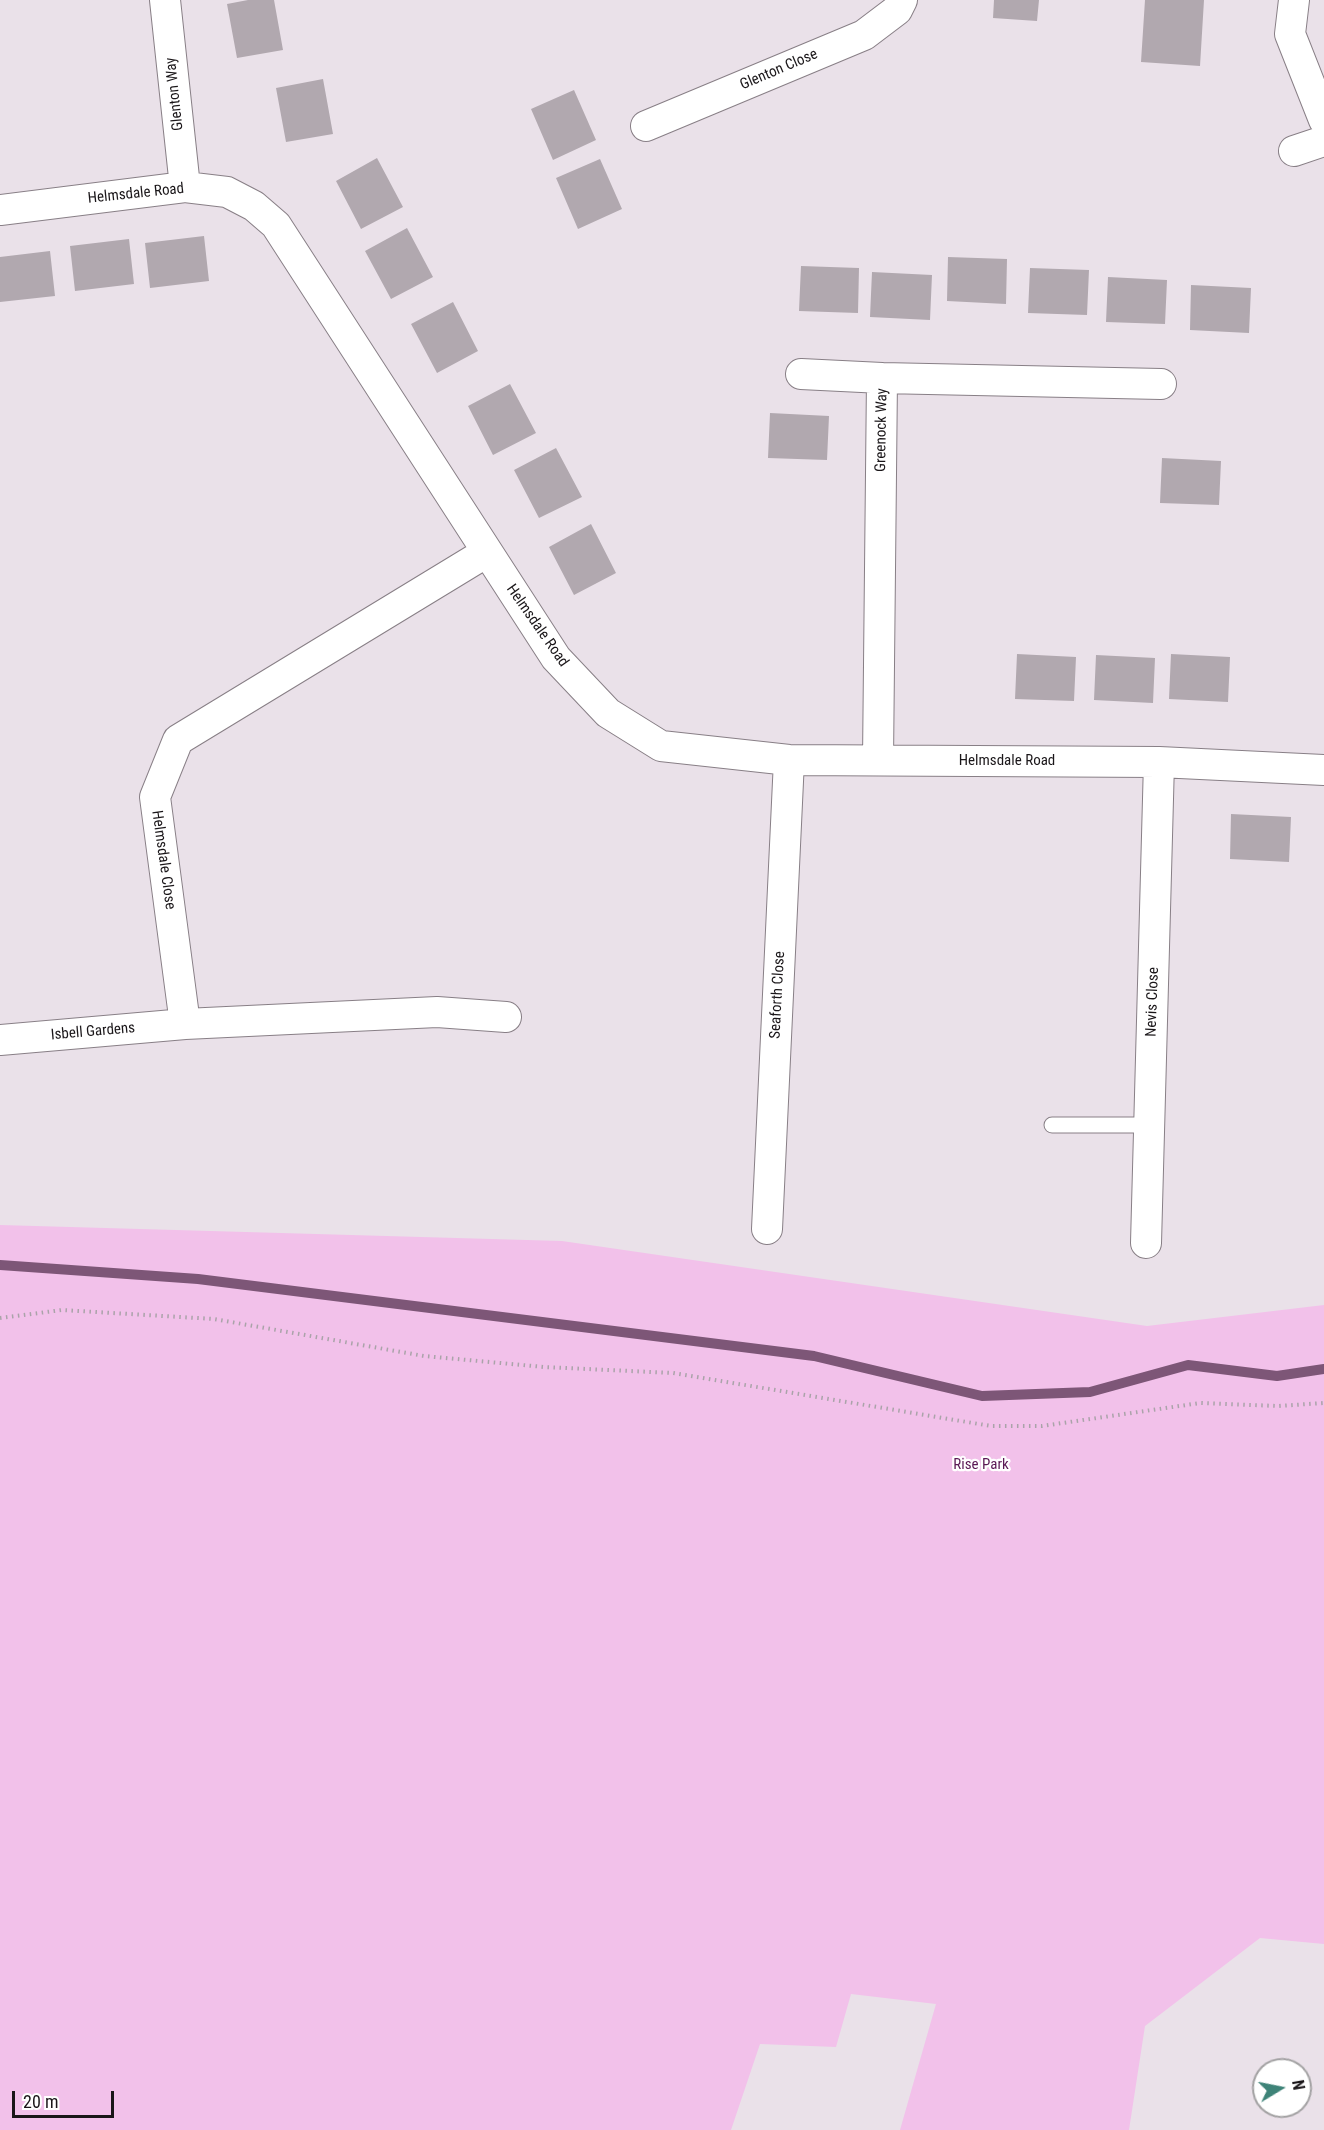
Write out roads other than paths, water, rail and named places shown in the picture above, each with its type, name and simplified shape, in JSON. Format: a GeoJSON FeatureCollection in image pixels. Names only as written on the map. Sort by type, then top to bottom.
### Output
{"type":"FeatureCollection","features":[{"type":"Feature","properties":{"kind":"street","name":"Glenton Way"},"geometry":{"type":"LineString","coordinates":[[165,0],[185,187]]}},
{"type":"Feature","properties":{"kind":"street","name":"Glenton Close"},"geometry":{"type":"LineString","coordinates":[[646,126],[864,35],[897,10],[902,0]]}},
{"type":"Feature","properties":{"kind":"street"},"geometry":{"type":"LineString","coordinates":[[1294,0],[1290,34],[1324,120]]}},
{"type":"Feature","properties":{"kind":"street"},"geometry":{"type":"LineString","coordinates":[[1294,151],[1324,141]]}},
{"type":"Feature","properties":{"kind":"street","name":"Helmsdale Road"},"geometry":{"type":"LineString","coordinates":[[0,210],[185,187],[227,192],[254,206],[276,225],[556,658],[608,713],[662,746],[789,760],[1159,762],[1324,770]]}},
{"type":"Feature","properties":{"kind":"street"},"geometry":{"type":"LineString","coordinates":[[801,374],[882,378]]}},
{"type":"Feature","properties":{"kind":"street","name":"Greenock Way"},"geometry":{"type":"LineString","coordinates":[[878,760],[882,378],[1161,384]]}},
{"type":"Feature","properties":{"kind":"street","name":"Helmsdale Close"},"geometry":{"type":"LineString","coordinates":[[185,1024],[154,796],[178,740],[487,552]]}},
{"type":"Feature","properties":{"kind":"street","name":"Seaforth Close"},"geometry":{"type":"LineString","coordinates":[[767,1229],[789,760]]}},
{"type":"Feature","properties":{"kind":"street","name":"Nevis Close"},"geometry":{"type":"LineString","coordinates":[[1146,1243],[1159,762]]}},
{"type":"Feature","properties":{"kind":"street"},"geometry":{"type":"LineString","coordinates":[[185,1024],[436,1012],[506,1017]]}},
{"type":"Feature","properties":{"kind":"street","name":"Isbell Gardens"},"geometry":{"type":"LineString","coordinates":[[0,1040],[185,1024]]}},
{"type":"Feature","properties":{"kind":"lane"},"geometry":{"type":"LineString","coordinates":[[1052,1125],[1149,1125]]}},
{"type":"Feature","properties":{"kind":"waterway"},"geometry":{"type":"LineString","coordinates":[[0,1265],[198,1279],[814,1356],[982,1396],[1090,1392],[1188,1365],[1277,1376],[1324,1369]]}},
{"type":"Feature","properties":{"kind":"park label","name":"Rise Park"},"geometry":{"type":"Point","coordinates":[981,1465]}}]}
